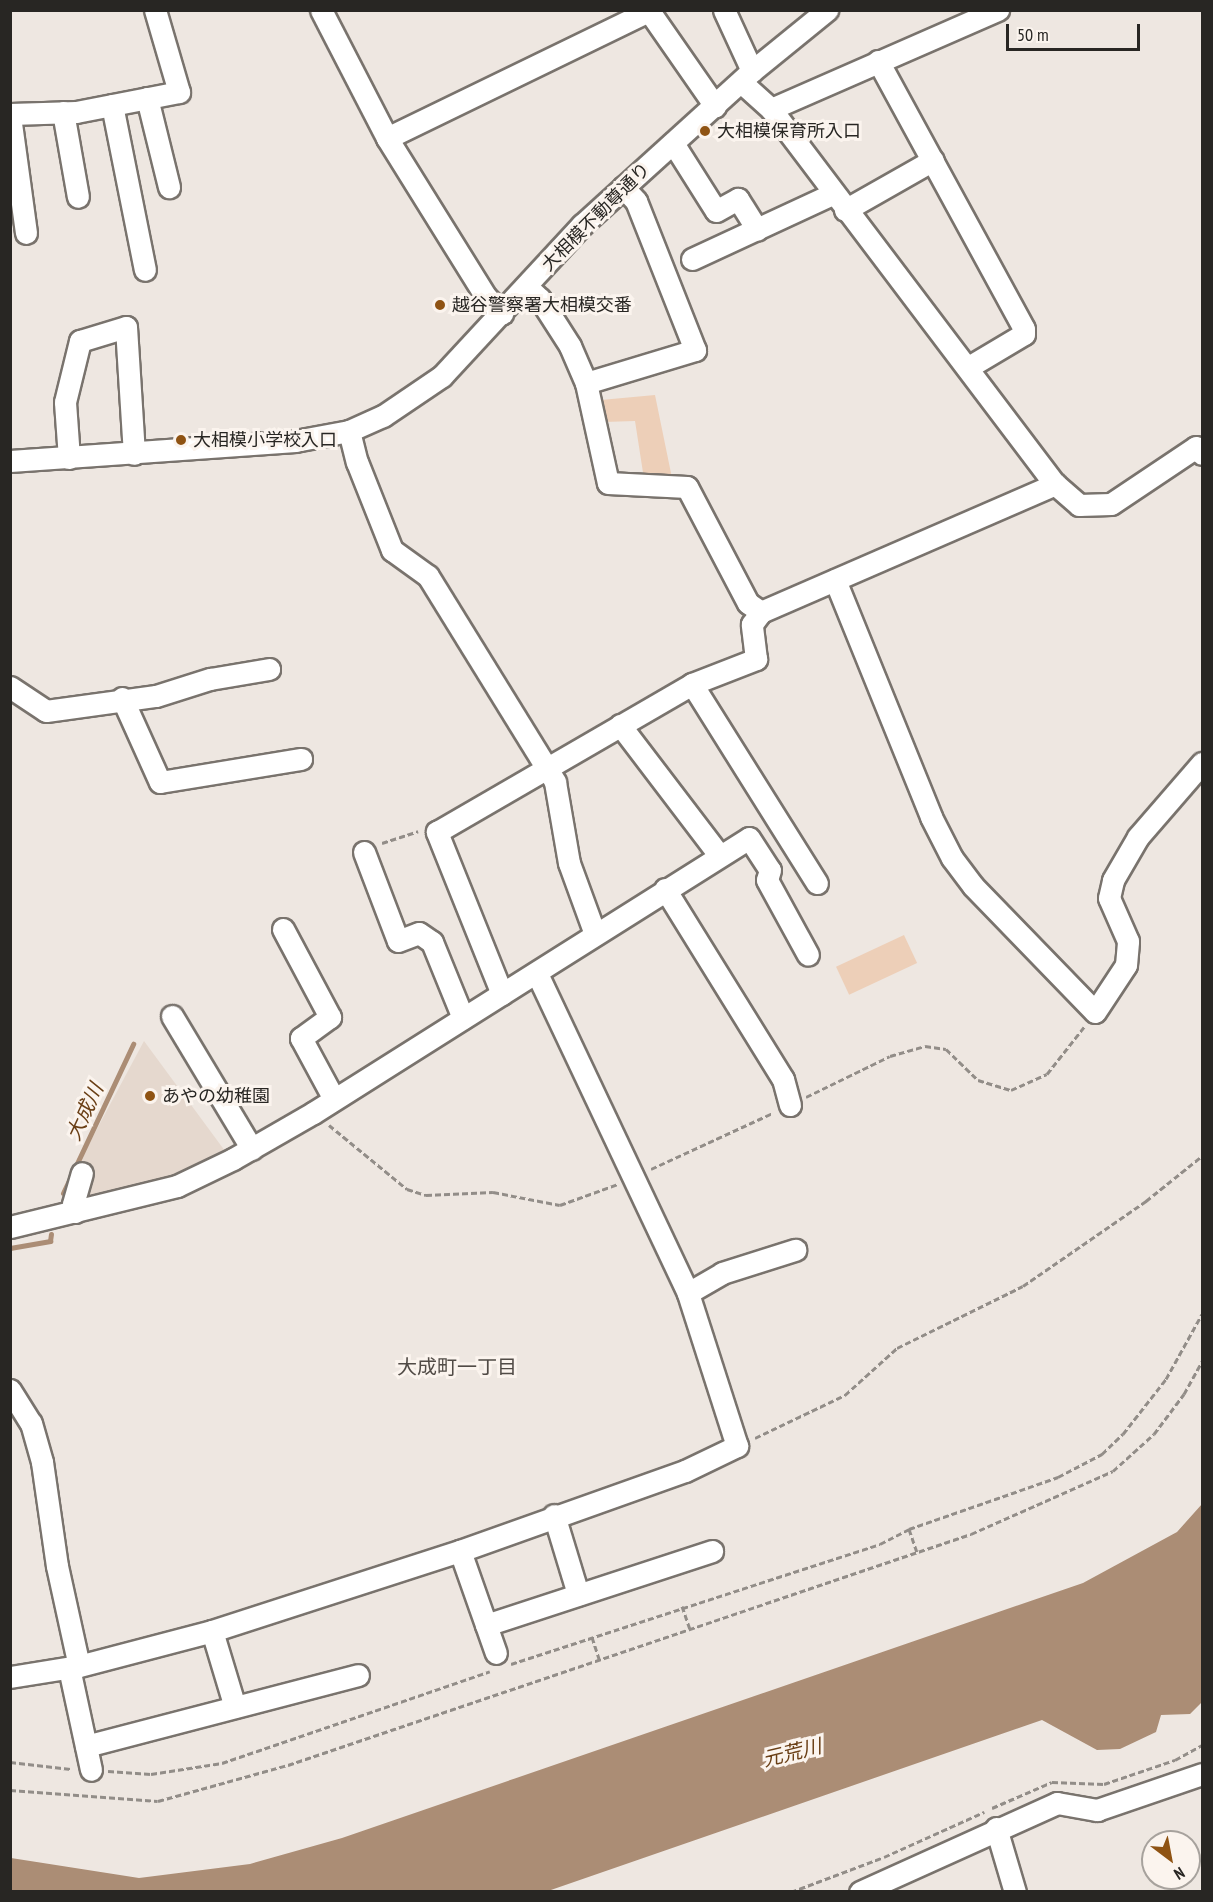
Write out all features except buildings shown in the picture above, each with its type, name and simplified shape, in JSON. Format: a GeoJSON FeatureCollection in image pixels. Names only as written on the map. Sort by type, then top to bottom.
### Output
{"type":"FeatureCollection","features":[{"type":"Feature","properties":{"kind":"street"},"geometry":{"type":"LineString","coordinates":[[26,233],[10,115],[63,112],[179,92],[155,10]]}},
{"type":"Feature","properties":{"kind":"street"},"geometry":{"type":"LineString","coordinates":[[321,10],[387,138],[486,297],[502,314]]}},
{"type":"Feature","properties":{"kind":"street"},"geometry":{"type":"LineString","coordinates":[[724,10],[746,77],[832,194],[1055,484],[1079,505],[1111,504],[1200,448]]}},
{"type":"Feature","properties":{"kind":"street","name":"大相模不動尊通り"},"geometry":{"type":"LineString","coordinates":[[10,461],[242,447],[349,431],[383,416],[442,376],[623,187],[746,77],[826,10]]}},
{"type":"Feature","properties":{"kind":"street"},"geometry":{"type":"LineString","coordinates":[[771,109],[998,10]]}},
{"type":"Feature","properties":{"kind":"street"},"geometry":{"type":"LineString","coordinates":[[387,138],[649,11],[715,106]]}},
{"type":"Feature","properties":{"kind":"street"},"geometry":{"type":"LineString","coordinates":[[878,61],[1024,329],[1024,334],[967,368]]}},
{"type":"Feature","properties":{"kind":"street"},"geometry":{"type":"LineString","coordinates":[[147,98],[169,187]]}},
{"type":"Feature","properties":{"kind":"street"},"geometry":{"type":"LineString","coordinates":[[112,105],[145,270]]}},
{"type":"Feature","properties":{"kind":"street"},"geometry":{"type":"LineString","coordinates":[[63,112],[78,197]]}},
{"type":"Feature","properties":{"kind":"street"},"geometry":{"type":"LineString","coordinates":[[673,143],[716,211],[738,199],[757,230]]}},
{"type":"Feature","properties":{"kind":"street"},"geometry":{"type":"LineString","coordinates":[[845,210],[933,160]]}},
{"type":"Feature","properties":{"kind":"street"},"geometry":{"type":"LineString","coordinates":[[586,383],[695,350],[636,201],[623,187]]}},
{"type":"Feature","properties":{"kind":"street"},"geometry":{"type":"LineString","coordinates":[[692,259],[832,194]]}},
{"type":"Feature","properties":{"kind":"street"},"geometry":{"type":"LineString","coordinates":[[527,287],[540,299],[570,346],[586,383],[608,483],[687,487],[748,603],[761,612]]}},
{"type":"Feature","properties":{"kind":"street"},"geometry":{"type":"LineString","coordinates":[[69,458],[65,402],[80,341],[126,327],[134,454]]}},
{"type":"Feature","properties":{"kind":"street"},"geometry":{"type":"LineString","coordinates":[[349,431],[357,462],[392,550],[428,576],[555,782],[569,863],[596,934]]}},
{"type":"Feature","properties":{"kind":"street"},"geometry":{"type":"LineString","coordinates":[[502,994],[437,832],[692,684],[756,659],[752,624],[761,612],[1055,484]]}},
{"type":"Feature","properties":{"kind":"street"},"geometry":{"type":"LineString","coordinates":[[835,580],[931,817],[952,858],[973,886],[1095,1011],[1126,965],[1128,941],[1109,898],[1113,880],[1138,837],[1203,763]]}},
{"type":"Feature","properties":{"kind":"street"},"geometry":{"type":"LineString","coordinates":[[10,687],[46,711],[122,698],[156,696],[210,679],[269,669]]}},
{"type":"Feature","properties":{"kind":"street"},"geometry":{"type":"LineString","coordinates":[[692,684],[817,883]]}},
{"type":"Feature","properties":{"kind":"street"},"geometry":{"type":"LineString","coordinates":[[122,698],[160,782],[301,759]]}},
{"type":"Feature","properties":{"kind":"street"},"geometry":{"type":"LineString","coordinates":[[620,725],[719,855]]}},
{"type":"Feature","properties":{"kind":"street"},"geometry":{"type":"LineString","coordinates":[[10,1227],[177,1186],[252,1149],[537,973],[665,889],[749,838],[770,870],[767,880],[808,956]]}},
{"type":"Feature","properties":{"kind":"street"},"geometry":{"type":"LineString","coordinates":[[364,852],[398,941],[419,933],[432,942],[464,1018]]}},
{"type":"Feature","properties":{"kind":"street"},"geometry":{"type":"LineString","coordinates":[[665,889],[783,1079],[790,1105]]}},
{"type":"Feature","properties":{"kind":"street"},"geometry":{"type":"LineString","coordinates":[[283,929],[330,1017],[301,1038],[334,1100]]}},
{"type":"Feature","properties":{"kind":"street"},"geometry":{"type":"LineString","coordinates":[[10,1677],[74,1667],[212,1631],[460,1551],[554,1515],[685,1471],[737,1446],[688,1293],[635,1176],[537,973]]}},
{"type":"Feature","properties":{"kind":"street"},"geometry":{"type":"LineString","coordinates":[[172,1016],[252,1149]]}},
{"type":"Feature","properties":{"kind":"street"},"geometry":{"type":"LineString","coordinates":[[75,1212],[73,1204],[82,1173]]}},
{"type":"Feature","properties":{"kind":"street"},"geometry":{"type":"LineString","coordinates":[[688,1293],[722,1273],[795,1250]]}},
{"type":"Feature","properties":{"kind":"street"},"geometry":{"type":"LineString","coordinates":[[10,1390],[31,1423],[42,1462],[91,1770]]}},
{"type":"Feature","properties":{"kind":"street"},"geometry":{"type":"LineString","coordinates":[[554,1515],[578,1594]]}},
{"type":"Feature","properties":{"kind":"street"},"geometry":{"type":"LineString","coordinates":[[460,1551],[497,1664]]}},
{"type":"Feature","properties":{"kind":"street"},"geometry":{"type":"LineString","coordinates":[[486,1625],[712,1551]]}},
{"type":"Feature","properties":{"kind":"street"},"geometry":{"type":"LineString","coordinates":[[212,1631],[235,1707]]}},
{"type":"Feature","properties":{"kind":"street"},"geometry":{"type":"LineString","coordinates":[[86,1746],[358,1675]]}},
{"type":"Feature","properties":{"kind":"street"},"geometry":{"type":"LineString","coordinates":[[860,1892],[996,1828],[1057,1803],[1096,1810],[1203,1774]]}},
{"type":"Feature","properties":{"kind":"street"},"geometry":{"type":"LineString","coordinates":[[996,1828],[1015,1892]]}},
{"type":"Feature","properties":{"kind":"path"},"geometry":{"type":"LineString","coordinates":[[364,852],[426,828],[437,832]]}},
{"type":"Feature","properties":{"kind":"path"},"geometry":{"type":"LineString","coordinates":[[313,1113],[407,1189],[426,1195],[493,1192],[560,1205],[635,1176],[890,1056],[925,1046],[946,1049],[978,1080],[1011,1090],[1047,1074],[1095,1011]]}},
{"type":"Feature","properties":{"kind":"path"},"geometry":{"type":"LineString","coordinates":[[737,1446],[846,1395],[897,1347],[1023,1287],[1146,1202],[1203,1156]]}},
{"type":"Feature","properties":{"kind":"path"},"geometry":{"type":"LineString","coordinates":[[10,1762],[151,1774],[222,1763],[497,1664],[880,1544],[909,1529],[1058,1477],[1102,1454],[1124,1434],[1166,1379],[1203,1314]]}},
{"type":"Feature","properties":{"kind":"path"},"geometry":{"type":"LineString","coordinates":[[10,1790],[158,1801],[288,1765],[917,1552],[1049,1503],[1113,1471],[1154,1434],[1184,1394],[1203,1361]]}},
{"type":"Feature","properties":{"kind":"path"},"geometry":{"type":"LineString","coordinates":[[909,1529],[917,1552]]}},
{"type":"Feature","properties":{"kind":"path"},"geometry":{"type":"LineString","coordinates":[[682,1606],[690,1629]]}},
{"type":"Feature","properties":{"kind":"path"},"geometry":{"type":"LineString","coordinates":[[592,1636],[600,1661]]}},
{"type":"Feature","properties":{"kind":"shaded area"},"geometry":{"type":"Polygon","coordinates":[[[655,395],[672,478],[644,479],[635,421],[604,422],[601,400],[655,395]]]}},
{"type":"Feature","properties":{"kind":"shaded area"},"geometry":{"type":"Polygon","coordinates":[[[904,935],[917,963],[849,995],[836,967],[904,935]]]}},
{"type":"Feature","properties":{"kind":"shaded area","name":"あやの幼稚園"},"geometry":{"type":"Polygon","coordinates":[[[144,1041],[225,1151],[189,1171],[148,1187],[81,1200],[75,1170],[144,1041]]]}},
{"type":"Feature","properties":{"kind":"water","name":"元荒川"},"geometry":{"type":"Polygon","coordinates":[[[1202,1504],[1202,1702],[1190,1714],[1161,1715],[1156,1732],[1120,1749],[1097,1750],[1042,1720],[548,1891],[11,1891],[11,1858],[139,1878],[250,1864],[342,1838],[1083,1583],[1177,1532],[1202,1504]]]}},
{"type":"Feature","properties":{"kind":"waterway","name":"大成川"},"geometry":{"type":"LineString","coordinates":[[63,1193],[133,1044]]}},
{"type":"Feature","properties":{"kind":"waterway","name":"大成川"},"geometry":{"type":"LineString","coordinates":[[10,1248],[50,1241],[51,1234]]}},
{"type":"Feature","properties":{"kind":"place","name":"大相模保育所入口"},"geometry":{"type":"Point","coordinates":[705,131]}},
{"type":"Feature","properties":{"kind":"place","name":"越谷警察署大相模交番"},"geometry":{"type":"Point","coordinates":[440,305]}},
{"type":"Feature","properties":{"kind":"place","name":"大相模小学校入口"},"geometry":{"type":"Point","coordinates":[181,440]}},
{"type":"Feature","properties":{"kind":"place","name":"あやの幼稚園"},"geometry":{"type":"Point","coordinates":[150,1096]}},
{"type":"Feature","properties":{"kind":"district","name":"大成町一丁目"},"geometry":{"type":"Point","coordinates":[457,1367]}}]}
